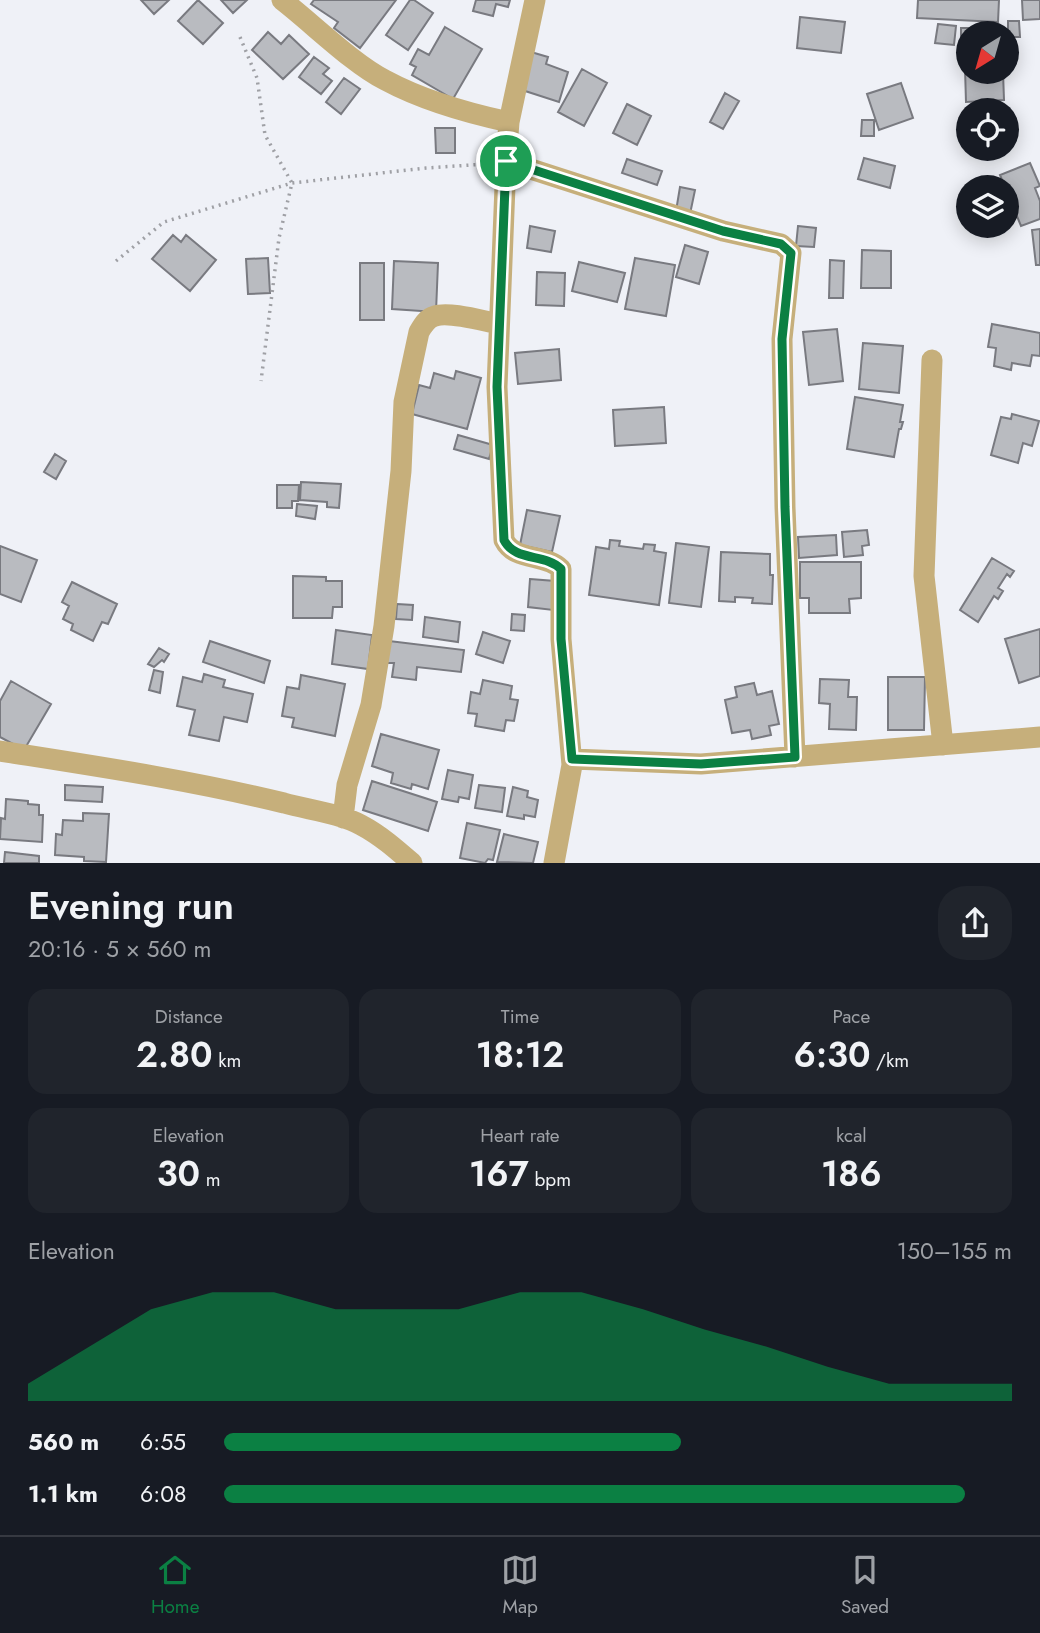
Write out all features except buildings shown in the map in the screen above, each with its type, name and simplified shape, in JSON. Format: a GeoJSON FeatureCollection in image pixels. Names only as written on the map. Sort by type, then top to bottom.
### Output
{"type":"FeatureCollection","features":[{"type":"Feature","properties":{"kind":"street"},"geometry":{"type":"LineString","coordinates":[[282,0],[383,79],[419,96],[509,122]]}},
{"type":"Feature","properties":{"kind":"street"},"geometry":{"type":"LineString","coordinates":[[535,0],[509,122],[497,387],[504,540],[507,548],[515,553],[552,562],[561,569],[561,639],[572,759],[554,863]]}},
{"type":"Feature","properties":{"kind":"street"},"geometry":{"type":"LineString","coordinates":[[506,161],[710,227],[781,244],[791,253],[782,339],[785,507],[795,757]]}},
{"type":"Feature","properties":{"kind":"street"},"geometry":{"type":"LineString","coordinates":[[342,818],[347,785],[372,705],[384,626],[401,471],[404,402],[419,332],[432,316],[442,314],[499,324]]}},
{"type":"Feature","properties":{"kind":"street"},"geometry":{"type":"LineString","coordinates":[[932,360],[924,576],[943,746]]}},
{"type":"Feature","properties":{"kind":"street"},"geometry":{"type":"LineString","coordinates":[[572,759],[701,764],[1040,737]]}},
{"type":"Feature","properties":{"kind":"street"},"geometry":{"type":"LineString","coordinates":[[0,751],[141,773],[247,794],[342,818],[360,824],[387,841],[412,863]]}},
{"type":"Feature","properties":{"kind":"path"},"geometry":{"type":"LineString","coordinates":[[240,37],[257,78],[265,135],[292,183],[279,238],[261,381]]}},
{"type":"Feature","properties":{"kind":"path"},"geometry":{"type":"LineString","coordinates":[[116,261],[164,222],[292,183],[506,161]]}},
{"type":"Feature","properties":{"kind":"route"},"geometry":{"type":"LineString","coordinates":[[506,161],[723,231],[781,244],[791,253],[782,339],[785,507],[795,757],[701,764],[572,759],[561,639],[561,569],[552,562],[515,553],[507,548],[504,540],[497,387],[506,161]]}}]}
